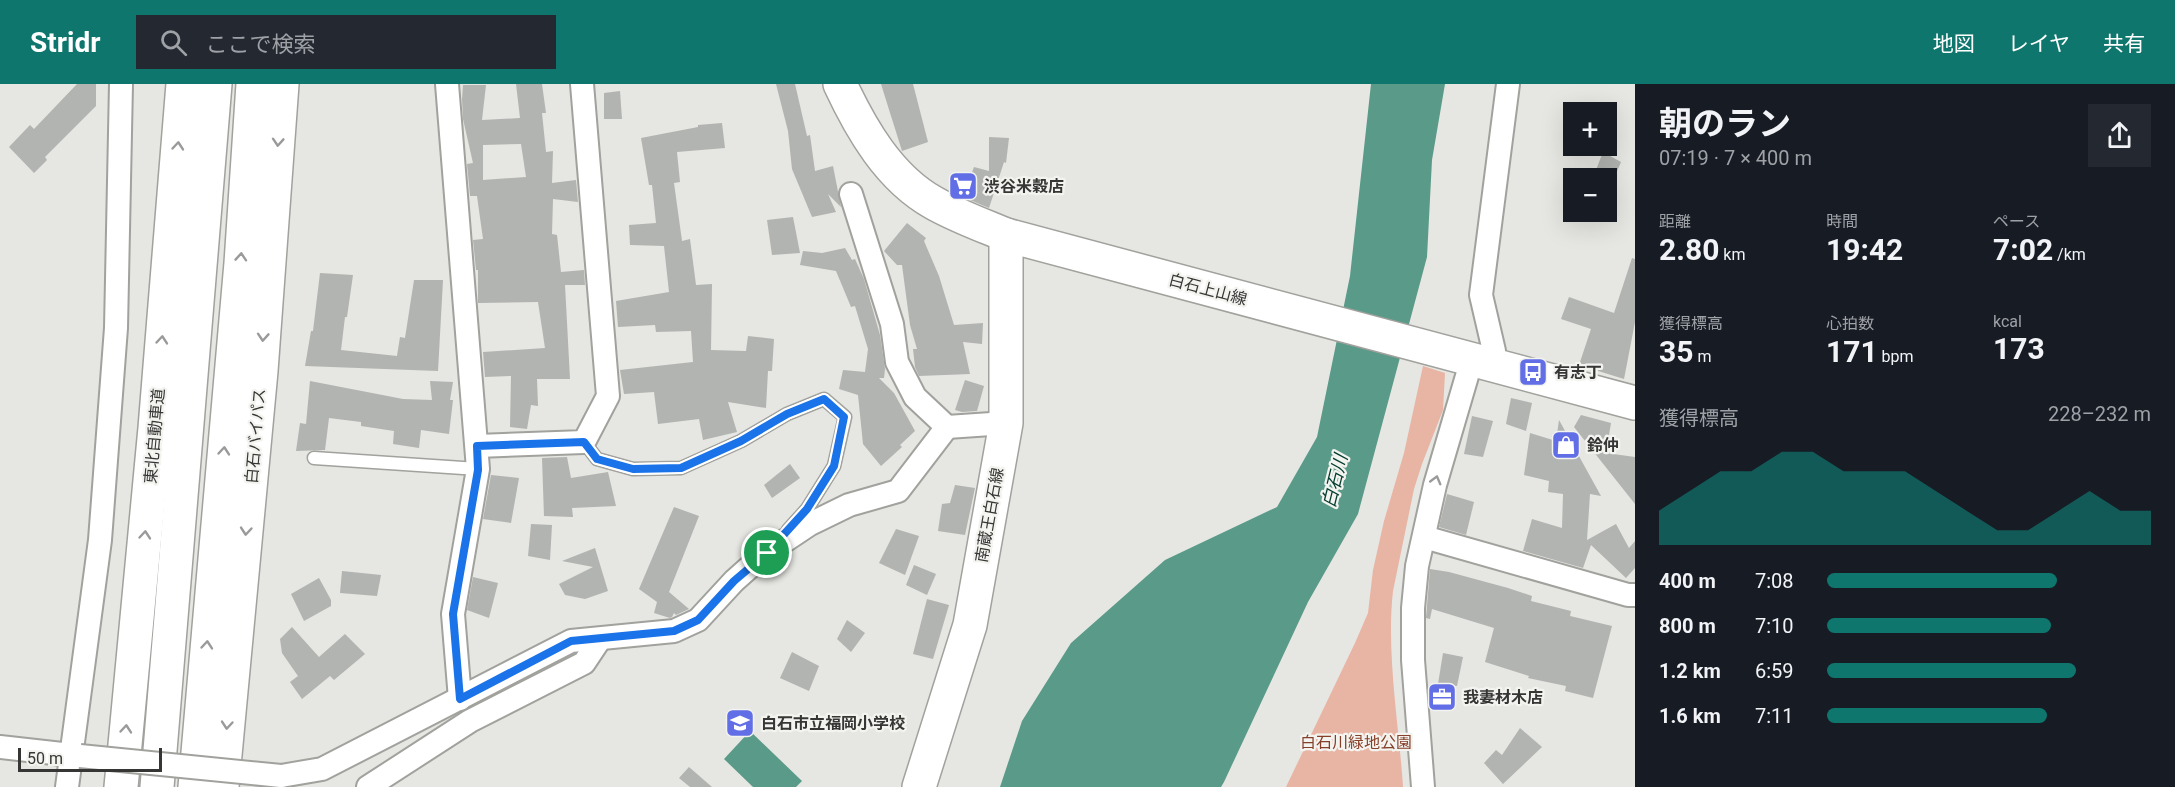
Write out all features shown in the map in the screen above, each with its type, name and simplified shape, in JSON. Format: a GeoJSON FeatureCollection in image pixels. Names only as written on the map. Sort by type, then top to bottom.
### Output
{"type":"FeatureCollection","features":[{"type":"Feature","properties":{"kind":"main road","name":"東北自動車道"},"geometry":{"type":"LineString","coordinates":[[121,787],[156,416],[183,84]]}},
{"type":"Feature","properties":{"kind":"main road","name":"東北自動車道"},"geometry":{"type":"LineString","coordinates":[[157,787],[215,84]]}},
{"type":"Feature","properties":{"kind":"main road","name":"白石バイパス"},"geometry":{"type":"LineString","coordinates":[[195,787],[241,263],[253,84]]}},
{"type":"Feature","properties":{"kind":"main road","name":"白石バイパス"},"geometry":{"type":"LineString","coordinates":[[222,787],[261,371],[282,84]]}},
{"type":"Feature","properties":{"kind":"main road","name":"白石上山線"},"geometry":{"type":"LineString","coordinates":[[840,84],[857,119],[883,157],[901,177],[932,202],[1013,237],[1635,403]]}},
{"type":"Feature","properties":{"kind":"main road","name":"南蔵王白石線"},"geometry":{"type":"LineString","coordinates":[[919,787],[970,625],[1006,423],[1013,237]]}},
{"type":"Feature","properties":{"kind":"street"},"geometry":{"type":"LineString","coordinates":[[67,787],[75,756],[103,504],[116,328],[121,84]]}},
{"type":"Feature","properties":{"kind":"street"},"geometry":{"type":"LineString","coordinates":[[447,84],[478,470],[453,614],[460,699]]}},
{"type":"Feature","properties":{"kind":"street"},"geometry":{"type":"LineString","coordinates":[[477,446],[584,442],[608,396],[582,84]]}},
{"type":"Feature","properties":{"kind":"street"},"geometry":{"type":"LineString","coordinates":[[1423,787],[1413,660],[1413,608],[1417,566],[1434,485],[1473,359],[1494,351],[1481,295],[1508,84]]}},
{"type":"Feature","properties":{"kind":"street"},"geometry":{"type":"LineString","coordinates":[[851,194],[892,324],[897,362],[915,397],[947,427],[1006,423]]}},
{"type":"Feature","properties":{"kind":"street"},"geometry":{"type":"LineString","coordinates":[[0,747],[280,776],[322,769],[571,641],[674,631],[698,620],[734,581],[767,553],[810,524],[849,505],[898,491],[947,427]]}},
{"type":"Feature","properties":{"kind":"street"},"geometry":{"type":"LineString","coordinates":[[1424,537],[1628,595],[1635,595]]}},
{"type":"Feature","properties":{"kind":"street"},"geometry":{"type":"LineString","coordinates":[[368,787],[470,721],[584,663],[600,639]]}},
{"type":"Feature","properties":{"kind":"lane"},"geometry":{"type":"LineString","coordinates":[[584,442],[597,459],[633,469],[681,468],[741,441],[787,414],[824,399],[844,417],[834,466],[807,509],[767,553]]}},
{"type":"Feature","properties":{"kind":"lane"},"geometry":{"type":"LineString","coordinates":[[314,458],[478,470]]}},
{"type":"Feature","properties":{"kind":"green space","name":"白石川緑地公園"},"geometry":{"type":"Polygon","coordinates":[[[1423,366],[1445,373],[1443,410],[1414,489],[1393,591],[1392,663],[1403,787],[1286,787],[1368,613],[1373,570],[1384,521],[1404,453],[1423,366]]]}},
{"type":"Feature","properties":{"kind":"water","name":"白石川"},"geometry":{"type":"Polygon","coordinates":[[[1371,84],[1445,84],[1432,160],[1427,257],[1358,514],[1308,602],[1224,782],[1221,787],[1000,787],[1022,721],[1071,643],[1165,560],[1277,507],[1317,437],[1350,276],[1371,84]]]}},
{"type":"Feature","properties":{"kind":"water"},"geometry":{"type":"Polygon","coordinates":[[[750,731],[802,781],[796,787],[753,787],[724,759],[750,731]]]}},
{"type":"Feature","properties":{"kind":"building"},"geometry":{"type":"Polygon","coordinates":[[[77,84],[96,84],[96,106],[45,157],[47,160],[34,173],[9,147],[30,125],[34,129],[77,84]]]}},
{"type":"Feature","properties":{"kind":"building"},"geometry":{"type":"Polygon","coordinates":[[[516,84],[542,84],[546,113],[542,113],[546,152],[553,151],[552,183],[576,180],[578,202],[553,199],[552,234],[557,235],[561,272],[584,270],[585,285],[565,285],[570,379],[537,379],[538,406],[531,405],[527,429],[510,427],[511,376],[485,377],[483,352],[545,348],[538,302],[478,303],[478,270],[476,270],[473,240],[483,239],[477,196],[470,196],[467,164],[473,163],[463,119],[463,85],[486,85],[482,120],[520,118],[516,84]],[[521,144],[483,145],[483,180],[526,177],[521,144]]]}},
{"type":"Feature","properties":{"kind":"building"},"geometry":{"type":"Polygon","coordinates":[[[776,84],[795,84],[807,136],[810,135],[815,171],[833,166],[841,207],[828,194],[836,212],[812,217],[792,169],[788,131],[776,84]]]}},
{"type":"Feature","properties":{"kind":"building"},"geometry":{"type":"Polygon","coordinates":[[[881,84],[913,84],[928,142],[902,151],[881,84]]]}},
{"type":"Feature","properties":{"kind":"building"},"geometry":{"type":"Polygon","coordinates":[[[620,91],[622,119],[604,119],[604,93],[620,91]]]}},
{"type":"Feature","properties":{"kind":"building"},"geometry":{"type":"Polygon","coordinates":[[[722,123],[725,148],[677,152],[680,182],[674,183],[682,241],[690,239],[696,285],[712,284],[711,350],[746,351],[748,336],[774,339],[772,371],[768,371],[766,408],[728,402],[737,432],[703,440],[699,419],[658,424],[654,392],[624,394],[620,370],[693,362],[691,331],[656,332],[655,325],[618,327],[616,301],[669,292],[664,246],[630,245],[629,225],[656,223],[652,185],[649,185],[641,138],[698,127],[698,125],[722,123]]]}},
{"type":"Feature","properties":{"kind":"building"},"geometry":{"type":"Polygon","coordinates":[[[989,137],[1009,138],[1006,163],[1004,162],[989,208],[963,197],[974,167],[989,171],[989,137]]]}},
{"type":"Feature","properties":{"kind":"building"},"geometry":{"type":"Polygon","coordinates":[[[1601,156],[1610,156],[1621,162],[1617,171],[1617,168],[1597,168],[1601,156]]]}},
{"type":"Feature","properties":{"kind":"building"},"geometry":{"type":"Polygon","coordinates":[[[793,217],[800,253],[772,255],[767,220],[793,217]]]}},
{"type":"Feature","properties":{"kind":"building"},"geometry":{"type":"Polygon","coordinates":[[[907,223],[926,238],[924,241],[939,276],[954,325],[983,323],[982,344],[963,342],[970,374],[919,376],[915,367],[913,349],[917,349],[910,325],[902,265],[897,265],[884,251],[907,223]]]}},
{"type":"Feature","properties":{"kind":"building"},"geometry":{"type":"Polygon","coordinates":[[[845,248],[852,260],[855,259],[864,279],[880,335],[885,369],[884,378],[879,378],[894,393],[915,431],[900,445],[902,447],[881,466],[863,444],[858,395],[839,389],[843,370],[865,372],[868,349],[855,306],[851,307],[836,271],[800,265],[803,251],[822,253],[845,248]]]}},
{"type":"Feature","properties":{"kind":"building"},"geometry":{"type":"Polygon","coordinates":[[[1632,258],[1635,259],[1635,322],[1624,379],[1579,365],[1591,329],[1561,319],[1569,297],[1614,313],[1632,258]]]}},
{"type":"Feature","properties":{"kind":"building"},"geometry":{"type":"Polygon","coordinates":[[[320,273],[353,275],[341,350],[397,356],[400,337],[405,338],[414,280],[443,280],[438,371],[305,366],[311,331],[313,331],[320,273]]]}},
{"type":"Feature","properties":{"kind":"building"},"geometry":{"type":"Polygon","coordinates":[[[965,380],[984,386],[977,411],[955,410],[965,380]]]}},
{"type":"Feature","properties":{"kind":"building"},"geometry":{"type":"Polygon","coordinates":[[[310,381],[403,399],[432,400],[430,381],[453,382],[449,434],[421,430],[419,448],[393,444],[394,431],[361,426],[361,422],[329,418],[325,450],[296,451],[300,423],[306,424],[310,381]]]}},
{"type":"Feature","properties":{"kind":"building"},"geometry":{"type":"Polygon","coordinates":[[[1511,398],[1532,403],[1526,431],[1506,424],[1511,398]]]}},
{"type":"Feature","properties":{"kind":"building"},"geometry":{"type":"Polygon","coordinates":[[[1581,415],[1611,423],[1606,453],[1635,457],[1635,504],[1574,427],[1581,415]]]}},
{"type":"Feature","properties":{"kind":"building"},"geometry":{"type":"Polygon","coordinates":[[[1472,416],[1493,421],[1483,457],[1464,454],[1472,416]]]}},
{"type":"Feature","properties":{"kind":"building"},"geometry":{"type":"Polygon","coordinates":[[[1559,420],[1601,496],[1590,494],[1587,540],[1616,524],[1629,548],[1635,541],[1635,568],[1626,578],[1591,545],[1583,568],[1523,551],[1532,519],[1562,528],[1563,494],[1548,492],[1549,481],[1524,475],[1530,433],[1556,441],[1559,420]]]}},
{"type":"Feature","properties":{"kind":"building"},"geometry":{"type":"Polygon","coordinates":[[[567,457],[571,478],[608,472],[616,506],[572,508],[573,517],[544,516],[542,458],[567,457]]]}},
{"type":"Feature","properties":{"kind":"building"},"geometry":{"type":"Polygon","coordinates":[[[790,464],[800,478],[772,498],[764,485],[790,464]]]}},
{"type":"Feature","properties":{"kind":"building"},"geometry":{"type":"Polygon","coordinates":[[[491,475],[519,478],[511,523],[483,519],[491,475]]]}},
{"type":"Feature","properties":{"kind":"building"},"geometry":{"type":"Polygon","coordinates":[[[955,485],[975,488],[965,535],[938,531],[942,504],[950,503],[955,485]]]}},
{"type":"Feature","properties":{"kind":"building"},"geometry":{"type":"Polygon","coordinates":[[[1447,494],[1474,502],[1466,535],[1439,527],[1447,494]]]}},
{"type":"Feature","properties":{"kind":"building"},"geometry":{"type":"Polygon","coordinates":[[[674,507],[699,516],[669,592],[689,609],[676,615],[674,613],[670,618],[654,613],[657,602],[639,589],[674,507]]]}},
{"type":"Feature","properties":{"kind":"building"},"geometry":{"type":"Polygon","coordinates":[[[531,524],[552,525],[550,560],[528,556],[531,524]]]}},
{"type":"Feature","properties":{"kind":"building"},"geometry":{"type":"Polygon","coordinates":[[[896,529],[919,536],[905,575],[879,563],[896,529]]]}},
{"type":"Feature","properties":{"kind":"building"},"geometry":{"type":"Polygon","coordinates":[[[595,548],[608,591],[585,599],[565,595],[559,584],[593,567],[562,561],[595,548]]]}},
{"type":"Feature","properties":{"kind":"building"},"geometry":{"type":"Polygon","coordinates":[[[914,565],[936,574],[927,595],[906,585],[914,565]]]}},
{"type":"Feature","properties":{"kind":"building"},"geometry":{"type":"Polygon","coordinates":[[[1430,569],[1508,588],[1532,596],[1531,601],[1571,611],[1570,616],[1612,626],[1593,698],[1565,691],[1566,686],[1528,678],[1529,676],[1485,662],[1494,628],[1432,609],[1430,619],[1426,618],[1430,569]]]}},
{"type":"Feature","properties":{"kind":"building"},"geometry":{"type":"Polygon","coordinates":[[[342,571],[381,575],[377,596],[340,593],[342,571]]]}},
{"type":"Feature","properties":{"kind":"building"},"geometry":{"type":"Polygon","coordinates":[[[473,577],[498,583],[489,618],[467,610],[473,577]]]}},
{"type":"Feature","properties":{"kind":"building"},"geometry":{"type":"Polygon","coordinates":[[[319,578],[331,600],[331,606],[304,621],[291,594],[319,578]]]}},
{"type":"Feature","properties":{"kind":"building"},"geometry":{"type":"Polygon","coordinates":[[[927,599],[949,605],[933,659],[913,654],[927,599]]]}},
{"type":"Feature","properties":{"kind":"building"},"geometry":{"type":"Polygon","coordinates":[[[847,620],[865,633],[851,652],[837,639],[847,620]]]}},
{"type":"Feature","properties":{"kind":"building"},"geometry":{"type":"Polygon","coordinates":[[[292,627],[319,657],[345,634],[365,654],[334,680],[330,676],[302,699],[290,682],[298,676],[282,653],[280,639],[292,627]]]}},
{"type":"Feature","properties":{"kind":"building"},"geometry":{"type":"Polygon","coordinates":[[[792,652],[819,666],[809,691],[780,678],[792,652]]]}},
{"type":"Feature","properties":{"kind":"building"},"geometry":{"type":"Polygon","coordinates":[[[1443,653],[1463,657],[1457,686],[1438,684],[1443,653]]]}},
{"type":"Feature","properties":{"kind":"building"},"geometry":{"type":"Polygon","coordinates":[[[1520,728],[1542,747],[1503,784],[1484,763],[1496,750],[1502,755],[1520,728]]]}},
{"type":"Feature","properties":{"kind":"building"},"geometry":{"type":"Polygon","coordinates":[[[689,767],[712,787],[690,787],[679,778],[689,767]]]}},
{"type":"Feature","properties":{"kind":"place","name":"渋谷米穀店"},"geometry":{"type":"Point","coordinates":[963,186]}},
{"type":"Feature","properties":{"kind":"place","name":"有志丁"},"geometry":{"type":"Point","coordinates":[1533,372]}},
{"type":"Feature","properties":{"kind":"place","name":"鈴仲"},"geometry":{"type":"Point","coordinates":[1566,445]}},
{"type":"Feature","properties":{"kind":"place","name":"我妻材木店"},"geometry":{"type":"Point","coordinates":[1442,697]}},
{"type":"Feature","properties":{"kind":"place","name":"白石市立福岡小学校"},"geometry":{"type":"Point","coordinates":[740,723]}},
{"type":"Feature","properties":{"kind":"route"},"geometry":{"type":"LineString","coordinates":[[824,399],[844,417],[834,466],[807,509],[767,553],[734,581],[698,620],[674,631],[571,641],[460,699],[453,614],[478,470],[477,446],[584,442],[597,459],[633,469],[681,468],[741,441],[787,414],[824,399]]}}]}
